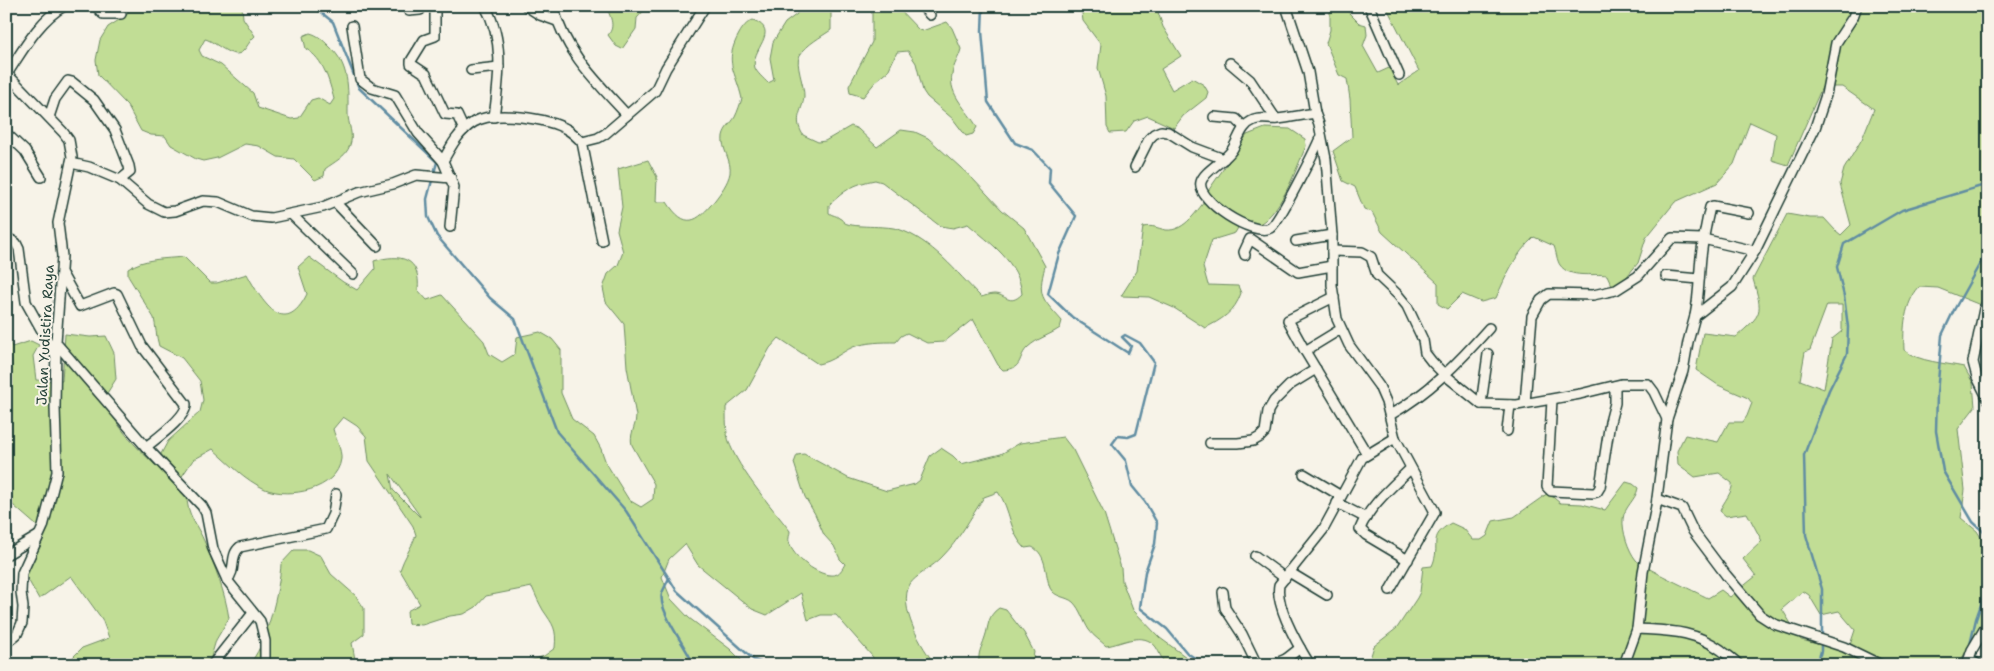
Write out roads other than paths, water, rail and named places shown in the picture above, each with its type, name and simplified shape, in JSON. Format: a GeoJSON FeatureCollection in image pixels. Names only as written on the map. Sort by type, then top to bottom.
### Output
{"type":"FeatureCollection","features":[{"type":"Feature","properties":{"kind":"street"},"geometry":{"type":"LineString","coordinates":[[6,88],[9,76],[46,20],[54,9],[64,6]]}},
{"type":"Feature","properties":{"kind":"street"},"geometry":{"type":"LineString","coordinates":[[96,6],[103,14],[120,14]]}},
{"type":"Feature","properties":{"kind":"street"},"geometry":{"type":"LineString","coordinates":[[408,11],[420,10],[421,6]]}},
{"type":"Feature","properties":{"kind":"street"},"geometry":{"type":"LineString","coordinates":[[435,6],[435,36],[424,40],[411,64],[426,74],[445,114],[457,115],[464,130]]}},
{"type":"Feature","properties":{"kind":"street"},"geometry":{"type":"LineString","coordinates":[[486,6],[493,21],[499,46],[494,117]]}},
{"type":"Feature","properties":{"kind":"street"},"geometry":{"type":"LineString","coordinates":[[526,6],[540,16],[557,21]]}},
{"type":"Feature","properties":{"kind":"street"},"geometry":{"type":"LineString","coordinates":[[553,6],[566,42],[578,60],[627,116]]}},
{"type":"Feature","properties":{"kind":"street"},"geometry":{"type":"LineString","coordinates":[[582,142],[605,134],[655,91],[666,68],[704,6]]}},
{"type":"Feature","properties":{"kind":"street"},"geometry":{"type":"LineString","coordinates":[[922,6],[930,15]]}},
{"type":"Feature","properties":{"kind":"street"},"geometry":{"type":"LineString","coordinates":[[1286,6],[1305,63],[1314,113],[1319,124],[1329,181],[1334,297],[1340,329],[1348,345],[1380,386],[1390,415],[1395,438],[1410,469],[1435,512],[1390,590]]}},
{"type":"Feature","properties":{"kind":"street"},"geometry":{"type":"LineString","coordinates":[[1370,6],[1378,29],[1399,75]]}},
{"type":"Feature","properties":{"kind":"street"},"geometry":{"type":"LineString","coordinates":[[1695,316],[1732,286],[1755,250],[1815,128],[1826,95],[1836,43],[1853,17],[1857,6]]}},
{"type":"Feature","properties":{"kind":"street"},"geometry":{"type":"LineString","coordinates":[[352,26],[360,79],[372,88],[395,95],[418,133],[443,161],[454,187],[450,228]]}},
{"type":"Feature","properties":{"kind":"street"},"geometry":{"type":"LineString","coordinates":[[1230,63],[1250,80],[1276,119]]}},
{"type":"Feature","properties":{"kind":"street"},"geometry":{"type":"LineString","coordinates":[[471,70],[499,67]]}},
{"type":"Feature","properties":{"kind":"street","name":"Jalan Yudistira Raya"},"geometry":{"type":"LineString","coordinates":[[6,643],[16,634],[22,623],[22,573],[30,551],[40,534],[57,472],[56,342],[62,274],[59,219],[72,163],[69,140],[9,76]]}},
{"type":"Feature","properties":{"kind":"street"},"geometry":{"type":"LineString","coordinates":[[49,117],[55,98],[68,81],[72,82],[94,100],[115,130],[130,166],[130,172],[120,180]]}},
{"type":"Feature","properties":{"kind":"street"},"geometry":{"type":"LineString","coordinates":[[1314,113],[1257,120],[1244,127],[1231,151],[1203,177],[1200,185],[1202,194],[1208,202],[1236,220],[1256,229],[1264,230],[1270,228],[1275,223],[1313,155],[1321,136]]}},
{"type":"Feature","properties":{"kind":"street"},"geometry":{"type":"LineString","coordinates":[[443,161],[464,130],[476,121],[510,116],[556,124],[568,130],[582,142],[602,240]]}},
{"type":"Feature","properties":{"kind":"street"},"geometry":{"type":"LineString","coordinates":[[1214,117],[1236,119],[1244,127]]}},
{"type":"Feature","properties":{"kind":"street"},"geometry":{"type":"LineString","coordinates":[[1135,168],[1149,139],[1161,131],[1168,132],[1192,147],[1224,159]]}},
{"type":"Feature","properties":{"kind":"street"},"geometry":{"type":"LineString","coordinates":[[6,132],[25,151],[41,177]]}},
{"type":"Feature","properties":{"kind":"street"},"geometry":{"type":"LineString","coordinates":[[72,163],[89,167],[120,180],[148,204],[164,212],[175,211],[203,201],[218,202],[251,216],[271,218],[335,202],[359,192],[393,184],[416,174],[426,176],[438,175],[451,178]]}},
{"type":"Feature","properties":{"kind":"street"},"geometry":{"type":"LineString","coordinates":[[335,202],[377,246]]}},
{"type":"Feature","properties":{"kind":"street"},"geometry":{"type":"LineString","coordinates":[[1624,665],[1636,629],[1643,572],[1657,499],[1667,419],[1683,371],[1695,316],[1699,293],[1703,239],[1710,207],[1749,213]]}},
{"type":"Feature","properties":{"kind":"street"},"geometry":{"type":"LineString","coordinates":[[291,214],[354,274]]}},
{"type":"Feature","properties":{"kind":"street"},"geometry":{"type":"LineString","coordinates":[[1245,255],[1244,252],[1256,229]]}},
{"type":"Feature","properties":{"kind":"street"},"geometry":{"type":"LineString","coordinates":[[1296,241],[1332,235]]}},
{"type":"Feature","properties":{"kind":"street"},"geometry":{"type":"LineString","coordinates":[[6,236],[16,243],[19,249],[26,302],[57,357]]}},
{"type":"Feature","properties":{"kind":"street"},"geometry":{"type":"LineString","coordinates":[[1525,403],[1532,316],[1541,300],[1549,294],[1593,295],[1616,290],[1638,276],[1672,238],[1703,239],[1755,250]]}},
{"type":"Feature","properties":{"kind":"street"},"geometry":{"type":"LineString","coordinates":[[1250,239],[1298,272],[1332,266]]}},
{"type":"Feature","properties":{"kind":"street"},"geometry":{"type":"LineString","coordinates":[[1332,251],[1362,252],[1371,257],[1377,275],[1407,306],[1423,340],[1425,353],[1444,375],[1481,404],[1510,405],[1552,400],[1621,384],[1648,384],[1667,419]]}},
{"type":"Feature","properties":{"kind":"street"},"geometry":{"type":"LineString","coordinates":[[62,274],[80,306],[109,294],[117,294],[142,346],[186,404],[186,409],[182,416],[146,447]]}},
{"type":"Feature","properties":{"kind":"street"},"geometry":{"type":"LineString","coordinates":[[1666,276],[1699,278]]}},
{"type":"Feature","properties":{"kind":"street"},"geometry":{"type":"LineString","coordinates":[[1334,297],[1287,317],[1305,351],[1367,454]]}},
{"type":"Feature","properties":{"kind":"street"},"geometry":{"type":"LineString","coordinates":[[1988,302],[1984,309],[1973,362],[1977,377],[1988,399]]}},
{"type":"Feature","properties":{"kind":"street"},"geometry":{"type":"LineString","coordinates":[[1390,415],[1423,394],[1489,328]]}},
{"type":"Feature","properties":{"kind":"street"},"geometry":{"type":"LineString","coordinates":[[1305,351],[1340,329]]}},
{"type":"Feature","properties":{"kind":"street"},"geometry":{"type":"LineString","coordinates":[[56,342],[146,447],[202,506],[206,513],[213,549],[227,580],[260,621],[265,640],[265,665]]}},
{"type":"Feature","properties":{"kind":"street"},"geometry":{"type":"LineString","coordinates":[[1481,404],[1488,354]]}},
{"type":"Feature","properties":{"kind":"street"},"geometry":{"type":"LineString","coordinates":[[1210,443],[1238,443],[1252,441],[1260,437],[1265,432],[1268,411],[1274,401],[1290,385],[1316,369]]}},
{"type":"Feature","properties":{"kind":"street"},"geometry":{"type":"LineString","coordinates":[[1552,400],[1547,487],[1551,491],[1593,493],[1597,492],[1600,487],[1610,422],[1615,403],[1615,386]]}},
{"type":"Feature","properties":{"kind":"street"},"geometry":{"type":"LineString","coordinates":[[1508,431],[1510,405]]}},
{"type":"Feature","properties":{"kind":"street"},"geometry":{"type":"LineString","coordinates":[[1310,665],[1284,612],[1278,591],[1279,585],[1324,530],[1362,458],[1395,438]]}},
{"type":"Feature","properties":{"kind":"street"},"geometry":{"type":"LineString","coordinates":[[1408,560],[1361,531],[1360,528],[1366,518],[1410,469]]}},
{"type":"Feature","properties":{"kind":"street"},"geometry":{"type":"LineString","coordinates":[[1304,474],[1366,518]]}},
{"type":"Feature","properties":{"kind":"street"},"geometry":{"type":"LineString","coordinates":[[227,580],[233,572],[234,556],[240,547],[326,529],[333,514],[336,494]]}},
{"type":"Feature","properties":{"kind":"street"},"geometry":{"type":"LineString","coordinates":[[1657,499],[1682,508],[1693,531],[1726,575],[1760,615],[1774,624],[1822,639],[1881,665]]}},
{"type":"Feature","properties":{"kind":"street"},"geometry":{"type":"LineString","coordinates":[[6,555],[40,534]]}},
{"type":"Feature","properties":{"kind":"street"},"geometry":{"type":"LineString","coordinates":[[1255,556],[1327,595]]}},
{"type":"Feature","properties":{"kind":"street"},"geometry":{"type":"LineString","coordinates":[[1223,592],[1225,608],[1242,634],[1257,665]]}},
{"type":"Feature","properties":{"kind":"street"},"geometry":{"type":"LineString","coordinates":[[212,665],[253,613]]}},
{"type":"Feature","properties":{"kind":"street"},"geometry":{"type":"LineString","coordinates":[[1979,665],[1968,662],[1985,636],[1988,623]]}},
{"type":"Feature","properties":{"kind":"street"},"geometry":{"type":"LineString","coordinates":[[1636,629],[1681,632],[1697,636],[1711,643],[1739,665]]}},
{"type":"Feature","properties":{"kind":"street"},"geometry":{"type":"LineString","coordinates":[[1272,665],[1286,662],[1300,648]]}},
{"type":"Feature","properties":{"kind":"waterway"},"geometry":{"type":"LineString","coordinates":[[313,6],[333,22],[359,88],[437,162],[427,199],[428,217],[437,236],[490,298],[515,319],[557,432],[626,511],[677,591],[754,660],[770,665]]}},
{"type":"Feature","properties":{"kind":"waterway"},"geometry":{"type":"LineString","coordinates":[[983,6],[982,31],[988,102],[1015,143],[1033,150],[1050,168],[1049,183],[1076,216],[1059,254],[1048,294],[1072,317],[1128,353],[1131,346],[1122,337],[1125,335],[1140,343],[1154,362],[1136,434],[1128,437],[1118,436],[1112,444],[1126,461],[1132,486],[1145,502],[1157,523],[1155,544],[1145,572],[1140,608],[1167,629],[1187,653],[1206,665]]}},
{"type":"Feature","properties":{"kind":"waterway"},"geometry":{"type":"LineString","coordinates":[[1822,637],[1822,589],[1806,535],[1804,455],[1829,390],[1847,354],[1848,327],[1844,296],[1837,267],[1844,244],[1902,210],[1988,184]]}},
{"type":"Feature","properties":{"kind":"waterway"},"geometry":{"type":"LineString","coordinates":[[1988,249],[1942,335],[1936,431],[1943,471],[1973,522],[1988,536]]}},
{"type":"Feature","properties":{"kind":"waterway"},"geometry":{"type":"LineString","coordinates":[[669,578],[662,593],[664,609],[694,665]]}},
{"type":"Feature","properties":{"kind":"waterway"},"geometry":{"type":"LineString","coordinates":[[1969,649],[1976,619],[1988,585]]}},
{"type":"Feature","properties":{"kind":"waterway"},"geometry":{"type":"LineString","coordinates":[[1817,665],[1821,651],[1821,642]]}}]}
